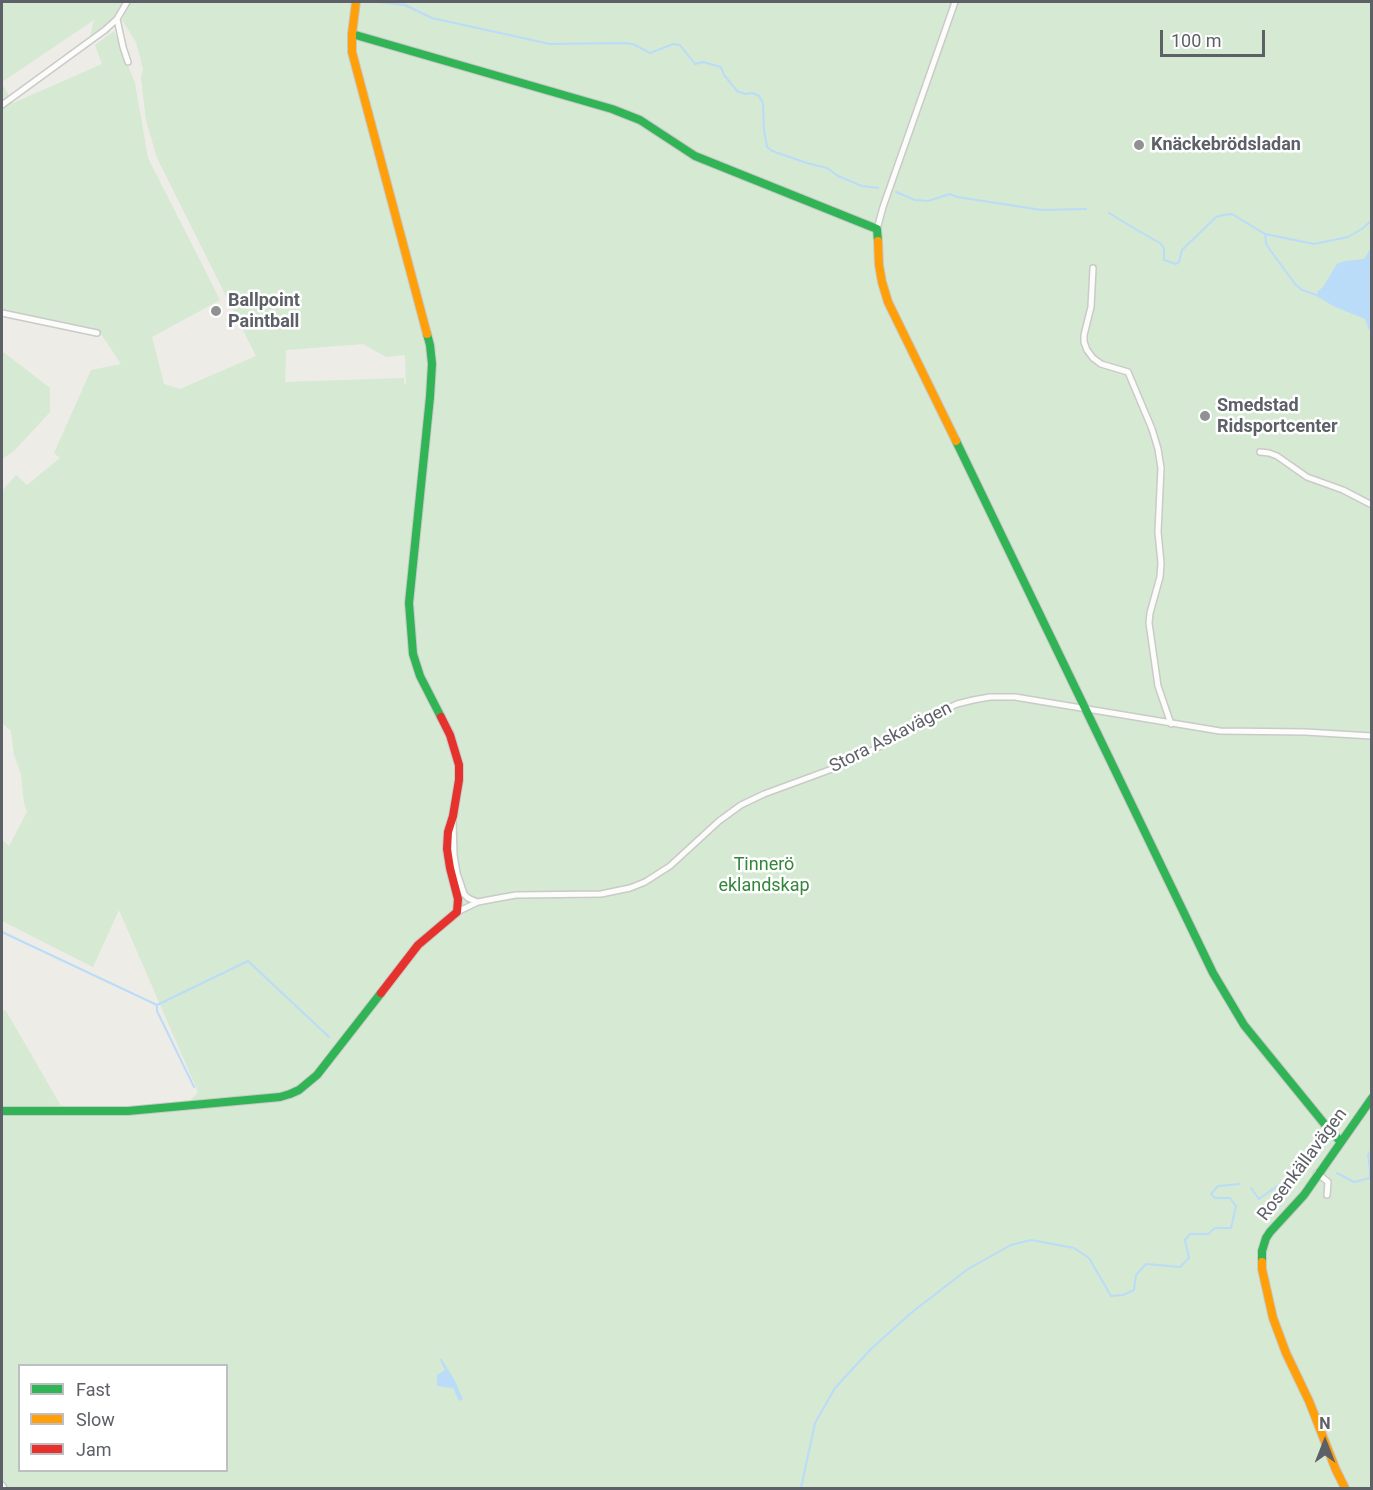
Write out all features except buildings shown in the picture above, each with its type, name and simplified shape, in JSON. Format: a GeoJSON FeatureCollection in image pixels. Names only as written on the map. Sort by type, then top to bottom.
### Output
{"type":"FeatureCollection","features":[{"type":"Feature","properties":{"kind":"street"},"geometry":{"type":"LineString","coordinates":[[2,105],[98,36],[117,19],[127,2]]}},
{"type":"Feature","properties":{"kind":"street"},"geometry":{"type":"LineString","coordinates":[[2,1111],[128,1111],[257,1100],[290,1094],[299,1090],[317,1075],[418,945],[457,912],[458,899],[447,849],[448,832],[459,780],[456,753],[450,735],[420,676],[413,654],[410,627],[410,603],[430,397],[432,364],[429,335],[352,52],[356,2]]}},
{"type":"Feature","properties":{"kind":"street"},"geometry":{"type":"LineString","coordinates":[[955,2],[877,229],[879,265],[888,302],[1213,973],[1244,1025],[1340,1141]]}},
{"type":"Feature","properties":{"kind":"street"},"geometry":{"type":"LineString","coordinates":[[117,19],[128,63]]}},
{"type":"Feature","properties":{"kind":"street"},"geometry":{"type":"LineString","coordinates":[[352,34],[612,109],[640,120],[695,156],[877,229]]}},
{"type":"Feature","properties":{"kind":"street"},"geometry":{"type":"LineString","coordinates":[[1093,268],[1091,307],[1084,342],[1093,358],[1101,364],[1128,372],[1158,449],[1161,468],[1158,532],[1161,563],[1149,623],[1158,686],[1171,724]]}},
{"type":"Feature","properties":{"kind":"street"},"geometry":{"type":"LineString","coordinates":[[2,313],[97,333]]}},
{"type":"Feature","properties":{"kind":"street"},"geometry":{"type":"LineString","coordinates":[[1260,452],[1277,456],[1307,477],[1343,490],[1371,505]]}},
{"type":"Feature","properties":{"kind":"street","name":"Stora Askavägen"},"geometry":{"type":"LineString","coordinates":[[457,912],[478,902],[516,896],[601,894],[630,888],[645,882],[670,866],[719,821],[741,805],[881,746],[957,704],[990,697],[1016,697],[1220,731],[1371,736]]}},
{"type":"Feature","properties":{"kind":"street"},"geometry":{"type":"LineString","coordinates":[[453,816],[454,855],[461,887],[468,898],[478,902]]}},
{"type":"Feature","properties":{"kind":"street","name":"Rosenkällavägen"},"geometry":{"type":"LineString","coordinates":[[1344,1488],[1280,1336],[1270,1307],[1262,1269],[1262,1251],[1266,1238],[1296,1204],[1371,1098]]}},
{"type":"Feature","properties":{"kind":"street"},"geometry":{"type":"LineString","coordinates":[[1317,1173],[1328,1182],[1327,1195]]}},
{"type":"Feature","properties":{"kind":"green space"},"geometry":{"type":"Polygon","coordinates":[[[2,2],[124,2],[110,21],[90,37],[94,20],[2,82],[2,2]]]}},
{"type":"Feature","properties":{"kind":"green space","name":"Tinnerö eklandskap"},"geometry":{"type":"Polygon","coordinates":[[[130,2],[1371,2],[1371,1488],[2,1488],[2,1010],[6,1011],[61,1106],[40,1110],[184,1107],[198,1092],[119,910],[93,967],[2,921],[2,840],[9,846],[27,812],[11,731],[2,723],[2,491],[16,475],[27,485],[60,458],[54,453],[91,370],[121,364],[99,331],[2,312],[2,83],[13,103],[102,64],[95,45],[114,31],[135,83],[148,158],[220,300],[152,337],[164,384],[180,389],[256,356],[157,158],[146,120],[141,78],[143,69],[136,42],[122,20],[130,2]],[[363,344],[286,350],[285,382],[404,378],[406,384],[405,355],[386,357],[363,344]]]}},
{"type":"Feature","properties":{"kind":"green space"},"geometry":{"type":"Polygon","coordinates":[[[2,351],[50,388],[50,412],[14,451],[2,459],[2,351]]]}},
{"type":"Feature","properties":{"kind":"water"},"geometry":{"type":"Polygon","coordinates":[[[1371,248],[1371,331],[1365,319],[1333,306],[1317,296],[1318,291],[1337,264],[1364,259],[1371,248]]]}},
{"type":"Feature","properties":{"kind":"water"},"geometry":{"type":"Polygon","coordinates":[[[441,1358],[463,1399],[459,1401],[453,1388],[437,1386],[437,1375],[445,1370],[441,1358]]]}},
{"type":"Feature","properties":{"kind":"waterway"},"geometry":{"type":"LineString","coordinates":[[379,2],[405,5],[432,18],[550,44],[624,43],[633,44],[650,53],[673,44],[680,45],[695,64],[703,62],[721,67],[724,75],[737,91],[759,96],[763,103],[767,147],[772,151],[827,168],[838,176],[862,186],[878,188]]}},
{"type":"Feature","properties":{"kind":"waterway"},"geometry":{"type":"LineString","coordinates":[[896,192],[915,200],[928,201],[950,194],[1042,210],[1086,209]]}},
{"type":"Feature","properties":{"kind":"waterway"},"geometry":{"type":"LineString","coordinates":[[1109,213],[1160,243],[1164,248],[1164,260],[1176,264],[1179,262],[1182,250],[1216,217],[1223,215],[1232,214],[1265,234],[1314,244],[1348,237],[1372,220]]}},
{"type":"Feature","properties":{"kind":"waterway"},"geometry":{"type":"LineString","coordinates":[[1265,234],[1270,250],[1296,285],[1302,290],[1319,296]]}},
{"type":"Feature","properties":{"kind":"waterway"},"geometry":{"type":"LineString","coordinates":[[2,932],[157,1005],[248,961],[329,1037]]}},
{"type":"Feature","properties":{"kind":"waterway"},"geometry":{"type":"LineString","coordinates":[[157,1006],[157,1011],[194,1087]]}},
{"type":"Feature","properties":{"kind":"waterway"},"geometry":{"type":"LineString","coordinates":[[1337,1173],[1354,1182],[1370,1178],[1368,1155],[1372,1149]]}},
{"type":"Feature","properties":{"kind":"waterway"},"geometry":{"type":"LineString","coordinates":[[1251,1188],[1259,1199],[1277,1186],[1291,1187],[1310,1162]]}},
{"type":"Feature","properties":{"kind":"waterway"},"geometry":{"type":"LineString","coordinates":[[801,1488],[815,1423],[835,1388],[871,1349],[911,1313],[968,1269],[1011,1245],[1031,1240],[1074,1248],[1089,1258],[1111,1296],[1123,1295],[1134,1290],[1136,1275],[1146,1264],[1180,1267],[1189,1258],[1185,1240],[1190,1234],[1208,1234],[1215,1228],[1231,1228],[1236,1206],[1230,1198],[1215,1198],[1211,1194],[1218,1186],[1240,1184]]}},
{"type":"Feature","properties":{"kind":"traffic: fast"},"geometry":{"type":"LineString","coordinates":[[352,34],[612,109],[640,120],[695,156],[877,229],[878,241]]}},
{"type":"Feature","properties":{"kind":"traffic: fast"},"geometry":{"type":"LineString","coordinates":[[427,334],[432,364],[430,397],[409,603],[413,654],[420,676],[441,717]]}},
{"type":"Feature","properties":{"kind":"traffic: fast"},"geometry":{"type":"LineString","coordinates":[[956,441],[1213,973],[1244,1025],[1340,1141]]}},
{"type":"Feature","properties":{"kind":"traffic: fast"},"geometry":{"type":"LineString","coordinates":[[2,1111],[128,1111],[280,1097],[290,1094],[299,1090],[317,1075],[381,993]]}},
{"type":"Feature","properties":{"kind":"traffic: fast"},"geometry":{"type":"LineString","coordinates":[[1262,1262],[1262,1251],[1270,1232],[1304,1195],[1372,1098]]}},
{"type":"Feature","properties":{"kind":"traffic: slow"},"geometry":{"type":"LineString","coordinates":[[356,2],[352,52],[427,334]]}},
{"type":"Feature","properties":{"kind":"traffic: slow"},"geometry":{"type":"LineString","coordinates":[[878,241],[879,265],[888,302],[956,441]]}},
{"type":"Feature","properties":{"kind":"traffic: slow"},"geometry":{"type":"LineString","coordinates":[[1262,1262],[1273,1318],[1345,1488]]}},
{"type":"Feature","properties":{"kind":"traffic: jam"},"geometry":{"type":"LineString","coordinates":[[381,993],[418,945],[457,912],[458,899],[447,849],[448,832],[459,780],[459,765],[450,735],[441,717]]}},
{"type":"Feature","properties":{"kind":"place","name":"Knäckebrödsladan"},"geometry":{"type":"Point","coordinates":[1139,145]}},
{"type":"Feature","properties":{"kind":"place","name":"Ballpoint Paintball"},"geometry":{"type":"Point","coordinates":[216,311]}},
{"type":"Feature","properties":{"kind":"place","name":"Smedstad Ridsportcenter"},"geometry":{"type":"Point","coordinates":[1205,416]}}]}
